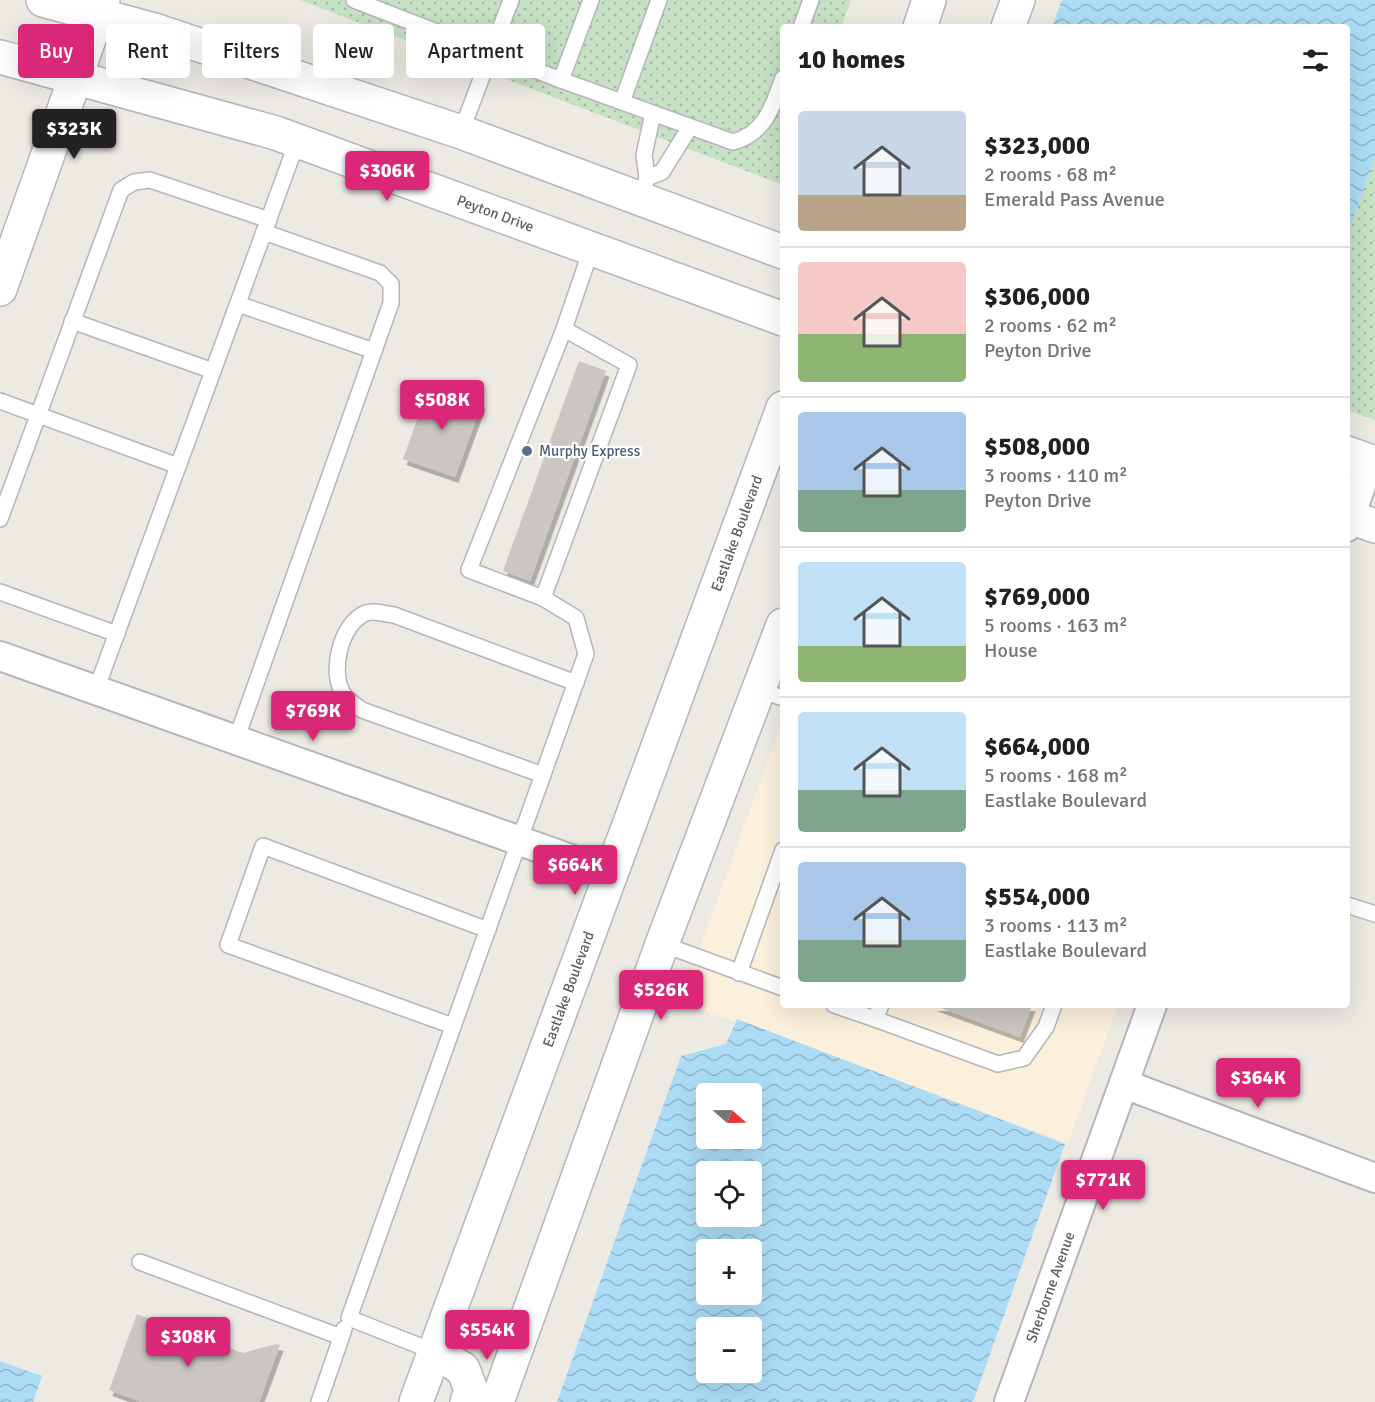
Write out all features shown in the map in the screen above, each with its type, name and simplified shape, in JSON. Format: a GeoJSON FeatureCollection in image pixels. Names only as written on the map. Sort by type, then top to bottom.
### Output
{"type":"FeatureCollection","features":[{"type":"Feature","properties":{"kind":"main road"},"geometry":{"type":"LineString","coordinates":[[43,0],[100,7],[461,132],[645,188],[780,251]]}},
{"type":"Feature","properties":{"kind":"main road"},"geometry":{"type":"LineString","coordinates":[[921,24],[929,0]]}},
{"type":"Feature","properties":{"kind":"main road"},"geometry":{"type":"LineString","coordinates":[[1009,24],[1018,0]]}},
{"type":"Feature","properties":{"kind":"main road"},"geometry":{"type":"LineString","coordinates":[[94,25],[100,7]]}},
{"type":"Feature","properties":{"kind":"main road","name":"Peyton Drive"},"geometry":{"type":"LineString","coordinates":[[0,57],[18,61]]}},
{"type":"Feature","properties":{"kind":"main road"},"geometry":{"type":"LineString","coordinates":[[0,289],[76,78]]}},
{"type":"Feature","properties":{"kind":"main road","name":"Peyton Drive"},"geometry":{"type":"LineString","coordinates":[[84,78],[297,142],[780,318]]}},
{"type":"Feature","properties":{"kind":"main road","name":"Eastlake Boulevard"},"geometry":{"type":"LineString","coordinates":[[416,1402],[780,416]]}},
{"type":"Feature","properties":{"kind":"main road"},"geometry":{"type":"LineString","coordinates":[[497,1402],[662,944],[771,694],[780,642]]}},
{"type":"Feature","properties":{"kind":"main road"},"geometry":{"type":"LineString","coordinates":[[435,1352],[463,1369],[471,1390],[467,1402]]}},
{"type":"Feature","properties":{"kind":"street"},"geometry":{"type":"LineString","coordinates":[[1355,522],[1364,459]]}},
{"type":"Feature","properties":{"kind":"street"},"geometry":{"type":"LineString","coordinates":[[0,656],[610,873]]}},
{"type":"Feature","properties":{"kind":"street","name":"Sherborne Avenue"},"geometry":{"type":"LineString","coordinates":[[1009,1402],[1151,1008]]}},
{"type":"Feature","properties":{"kind":"street"},"geometry":{"type":"LineString","coordinates":[[1124,1084],[1375,1178]]}},
{"type":"Feature","properties":{"kind":"lane"},"geometry":{"type":"LineString","coordinates":[[354,0],[415,24]]}},
{"type":"Feature","properties":{"kind":"lane"},"geometry":{"type":"LineString","coordinates":[[502,24],[511,0]]}},
{"type":"Feature","properties":{"kind":"lane"},"geometry":{"type":"LineString","coordinates":[[561,80],[591,0]]}},
{"type":"Feature","properties":{"kind":"lane"},"geometry":{"type":"LineString","coordinates":[[622,102],[660,0]]}},
{"type":"Feature","properties":{"kind":"lane"},"geometry":{"type":"LineString","coordinates":[[802,24],[811,0]]}},
{"type":"Feature","properties":{"kind":"lane"},"geometry":{"type":"LineString","coordinates":[[545,74],[733,142],[746,139],[759,129],[770,115],[780,87]]}},
{"type":"Feature","properties":{"kind":"lane"},"geometry":{"type":"LineString","coordinates":[[461,132],[482,78]]}},
{"type":"Feature","properties":{"kind":"lane"},"geometry":{"type":"LineString","coordinates":[[645,188],[644,155],[653,113]]}},
{"type":"Feature","properties":{"kind":"lane"},"geometry":{"type":"LineString","coordinates":[[645,188],[662,172],[690,127]]}},
{"type":"Feature","properties":{"kind":"lane"},"geometry":{"type":"LineString","coordinates":[[96,690],[297,142]]}},
{"type":"Feature","properties":{"kind":"lane"},"geometry":{"type":"LineString","coordinates":[[0,519],[121,190],[134,182],[150,180],[380,273],[391,284],[392,303],[236,740]]}},
{"type":"Feature","properties":{"kind":"lane"},"geometry":{"type":"LineString","coordinates":[[319,1402],[586,654],[576,618],[543,598],[469,570],[564,329],[591,250]]}},
{"type":"Feature","properties":{"kind":"lane"},"geometry":{"type":"LineString","coordinates":[[238,304],[374,351]]}},
{"type":"Feature","properties":{"kind":"lane"},"geometry":{"type":"LineString","coordinates":[[72,321],[213,371]]}},
{"type":"Feature","properties":{"kind":"lane"},"geometry":{"type":"LineString","coordinates":[[543,598],[629,365],[564,329]]}},
{"type":"Feature","properties":{"kind":"lane"},"geometry":{"type":"LineString","coordinates":[[0,401],[178,466]]}},
{"type":"Feature","properties":{"kind":"lane"},"geometry":{"type":"LineString","coordinates":[[0,592],[117,634]]}},
{"type":"Feature","properties":{"kind":"lane"},"geometry":{"type":"LineString","coordinates":[[543,775],[362,710],[344,696],[337,680],[337,657],[356,619],[368,612],[394,615],[576,683]]}},
{"type":"Feature","properties":{"kind":"lane"},"geometry":{"type":"LineString","coordinates":[[453,1026],[228,945],[263,846],[488,930]]}},
{"type":"Feature","properties":{"kind":"lane"},"geometry":{"type":"LineString","coordinates":[[739,973],[780,858]]}},
{"type":"Feature","properties":{"kind":"lane"},"geometry":{"type":"LineString","coordinates":[[1350,906],[1375,914]]}},
{"type":"Feature","properties":{"kind":"lane"},"geometry":{"type":"LineString","coordinates":[[662,944],[780,987]]}},
{"type":"Feature","properties":{"kind":"lane"},"geometry":{"type":"LineString","coordinates":[[853,1008],[878,1012],[998,1064],[1024,1058],[1046,1027],[1053,1008]]}},
{"type":"Feature","properties":{"kind":"lane"},"geometry":{"type":"LineString","coordinates":[[141,1262],[341,1337]]}},
{"type":"Feature","properties":{"kind":"lane"},"geometry":{"type":"LineString","coordinates":[[349,1318],[435,1352]]}},
{"type":"Feature","properties":{"kind":"shaded area"},"geometry":{"type":"Polygon","coordinates":[[[780,727],[780,1008],[1117,1008],[1068,1143],[680,1002],[780,727]]]}},
{"type":"Feature","properties":{"kind":"green space"},"geometry":{"type":"Polygon","coordinates":[[[300,0],[851,0],[842,24],[780,24],[780,184],[504,78],[545,78],[545,24],[406,24],[406,41],[394,36],[394,24],[363,24],[300,0]]]}},
{"type":"Feature","properties":{"kind":"green space"},"geometry":{"type":"Polygon","coordinates":[[[1375,158],[1375,420],[1350,411],[1350,228],[1375,158]]]}},
{"type":"Feature","properties":{"kind":"water"},"geometry":{"type":"Polygon","coordinates":[[[1062,0],[1375,0],[1375,158],[1350,228],[1350,24],[1053,24],[1062,0]]]}},
{"type":"Feature","properties":{"kind":"water"},"geometry":{"type":"Polygon","coordinates":[[[737,1019],[1065,1144],[973,1402],[557,1402],[681,1056],[726,1044],[737,1019]]]}},
{"type":"Feature","properties":{"kind":"water"},"geometry":{"type":"Polygon","coordinates":[[[0,1361],[42,1376],[33,1402],[0,1402],[0,1361]]]}},
{"type":"Feature","properties":{"kind":"building"},"geometry":{"type":"Polygon","coordinates":[[[579,361],[606,371],[530,581],[503,571],[579,361]]]}},
{"type":"Feature","properties":{"kind":"building"},"geometry":{"type":"Polygon","coordinates":[[[430,384],[482,403],[455,477],[403,459],[430,384]]]}},
{"type":"Feature","properties":{"kind":"building"},"geometry":{"type":"Polygon","coordinates":[[[941,1008],[1031,1008],[1020,1037],[941,1008]]]}},
{"type":"Feature","properties":{"kind":"building"},"geometry":{"type":"Polygon","coordinates":[[[137,1314],[243,1353],[276,1344],[280,1345],[259,1402],[142,1402],[109,1390],[137,1314]]]}},
{"type":"Feature","properties":{"kind":"place","name":"Murphy Express"},"geometry":{"type":"Point","coordinates":[527,451]}}]}
